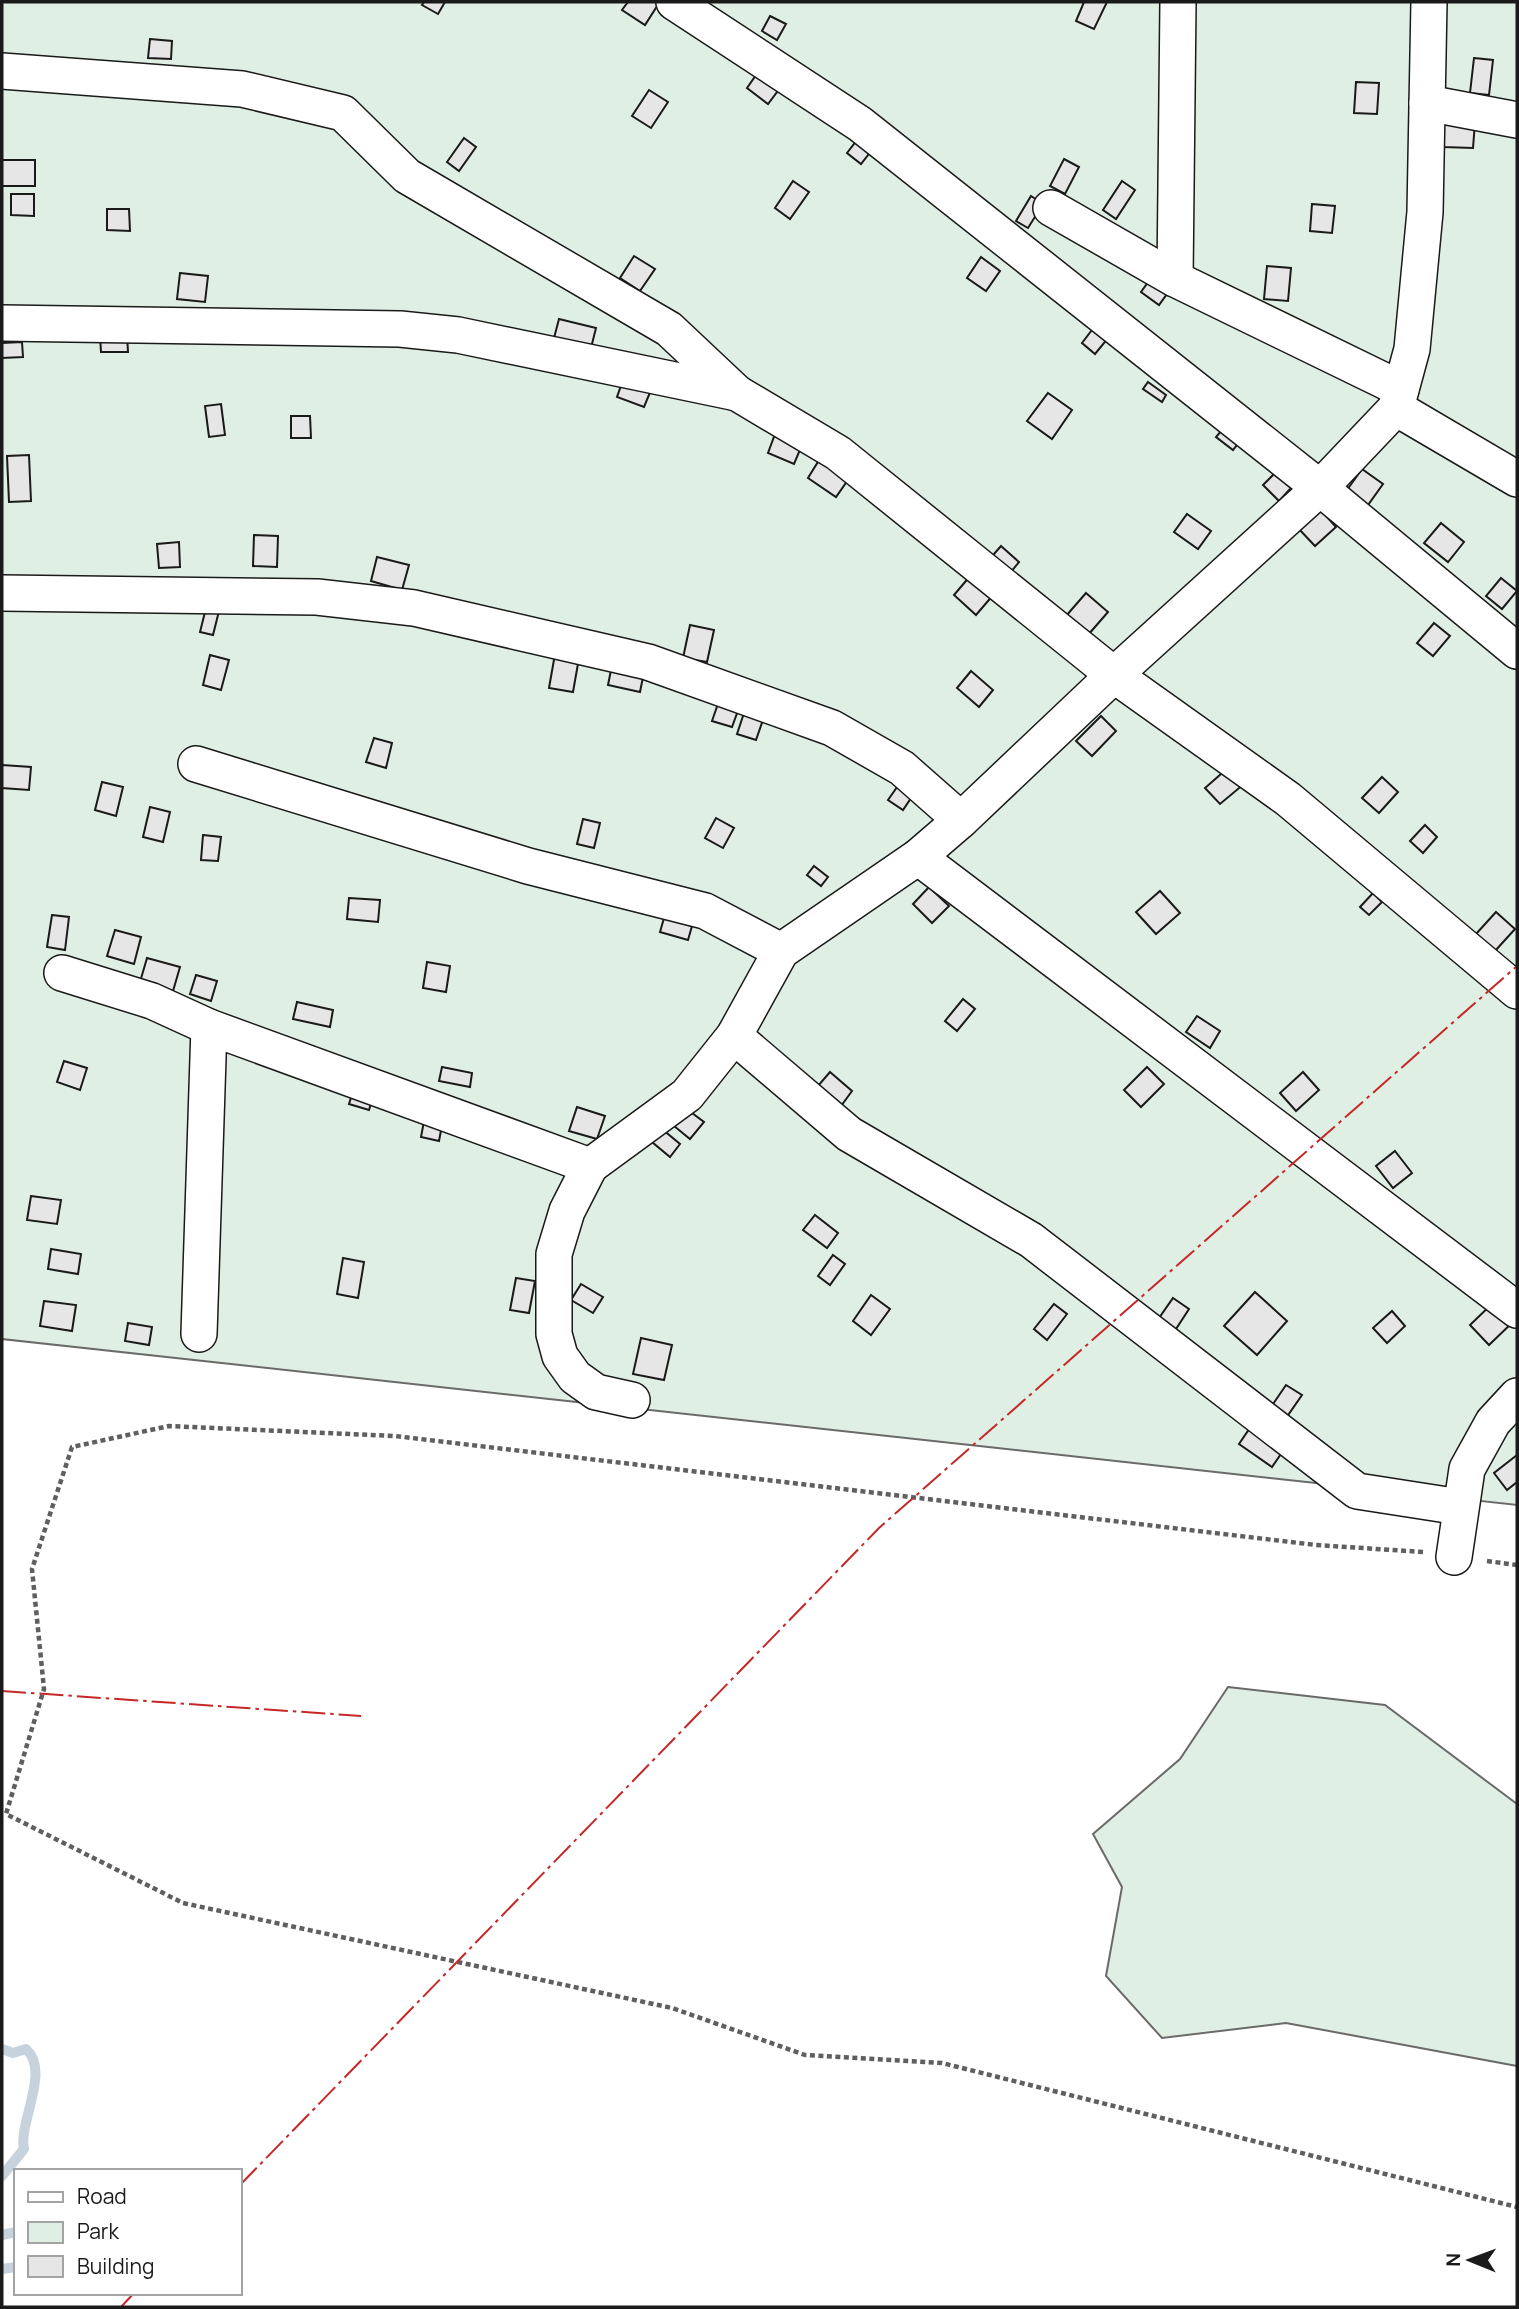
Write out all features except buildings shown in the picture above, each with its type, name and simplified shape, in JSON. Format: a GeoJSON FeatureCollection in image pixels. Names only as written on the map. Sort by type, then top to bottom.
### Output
{"type":"FeatureCollection","features":[{"type":"Feature","properties":{"kind":"street"},"geometry":{"type":"LineString","coordinates":[[674,2],[860,124],[1320,488],[1517,651]]}},
{"type":"Feature","properties":{"kind":"street"},"geometry":{"type":"LineString","coordinates":[[1175,279],[1178,2]]}},
{"type":"Feature","properties":{"kind":"street"},"geometry":{"type":"LineString","coordinates":[[632,1400],[596,1392],[575,1377],[560,1356],[554,1334],[554,1254],[567,1211],[590,1166],[687,1095],[734,1036],[781,951],[918,857],[961,820],[1114,675],[1320,488],[1398,399],[1412,348],[1424,226],[1429,2]]}},
{"type":"Feature","properties":{"kind":"street"},"geometry":{"type":"LineString","coordinates":[[2,71],[242,89],[343,113],[408,176],[669,329],[737,393],[838,453],[1114,675],[1288,799],[1517,991]]}},
{"type":"Feature","properties":{"kind":"street"},"geometry":{"type":"LineString","coordinates":[[1427,103],[1517,120]]}},
{"type":"Feature","properties":{"kind":"street"},"geometry":{"type":"LineString","coordinates":[[1051,208],[1175,279],[1398,399],[1517,479]]}},
{"type":"Feature","properties":{"kind":"street"},"geometry":{"type":"LineString","coordinates":[[2,323],[400,329],[458,335],[737,393]]}},
{"type":"Feature","properties":{"kind":"street"},"geometry":{"type":"LineString","coordinates":[[2,593],[317,597],[414,608],[635,659],[832,727],[902,768],[961,820]]}},
{"type":"Feature","properties":{"kind":"street"},"geometry":{"type":"LineString","coordinates":[[196,764],[528,866],[705,911],[781,951]]}},
{"type":"Feature","properties":{"kind":"street"},"geometry":{"type":"LineString","coordinates":[[918,857],[1517,1310]]}},
{"type":"Feature","properties":{"kind":"street"},"geometry":{"type":"LineString","coordinates":[[62,973],[152,1001],[209,1027],[590,1166]]}},
{"type":"Feature","properties":{"kind":"street"},"geometry":{"type":"LineString","coordinates":[[199,1334],[209,1027]]}},
{"type":"Feature","properties":{"kind":"street"},"geometry":{"type":"LineString","coordinates":[[734,1036],[849,1134],[1031,1240],[1357,1491],[1460,1507]]}},
{"type":"Feature","properties":{"kind":"street"},"geometry":{"type":"LineString","coordinates":[[1454,1557],[1467,1469],[1493,1422],[1517,1396]]}},
{"type":"Feature","properties":{"kind":"path"},"geometry":{"type":"LineString","coordinates":[[1517,1565],[1406,1549],[1316,1545],[395,1436],[169,1426],[72,1447],[32,1569],[44,1689],[4,1814],[183,1903],[672,2008],[805,2056],[942,2063],[1517,2207]]}},
{"type":"Feature","properties":{"kind":"green space"},"geometry":{"type":"Polygon","coordinates":[[[2,2],[1517,2],[1517,1505],[2,1339],[2,2]]]}},
{"type":"Feature","properties":{"kind":"green space"},"geometry":{"type":"Polygon","coordinates":[[[1228,1687],[1385,1705],[1517,1804],[1517,2066],[1286,2023],[1162,2038],[1106,1976],[1122,1887],[1093,1834],[1180,1759],[1228,1687]]]}},
{"type":"Feature","properties":{"kind":"waterway"},"geometry":{"type":"LineString","coordinates":[[2,2049],[13,2053],[26,2049],[33,2059],[35,2070],[35,2083],[23,2138],[24,2149],[2,2176]]}},
{"type":"Feature","properties":{"kind":"waterway"},"geometry":{"type":"LineString","coordinates":[[2,2235],[14,2232]]}},
{"type":"Feature","properties":{"kind":"waterway"},"geometry":{"type":"LineString","coordinates":[[2,2269],[14,2267]]}},
{"type":"Feature","properties":{"kind":"power"},"geometry":{"type":"LineString","coordinates":[[242,2183],[879,1528],[1517,966]]}},
{"type":"Feature","properties":{"kind":"power"},"geometry":{"type":"LineString","coordinates":[[2,1691],[361,1716]]}},
{"type":"Feature","properties":{"kind":"power"},"geometry":{"type":"LineString","coordinates":[[121,2307],[132,2295]]}}]}
